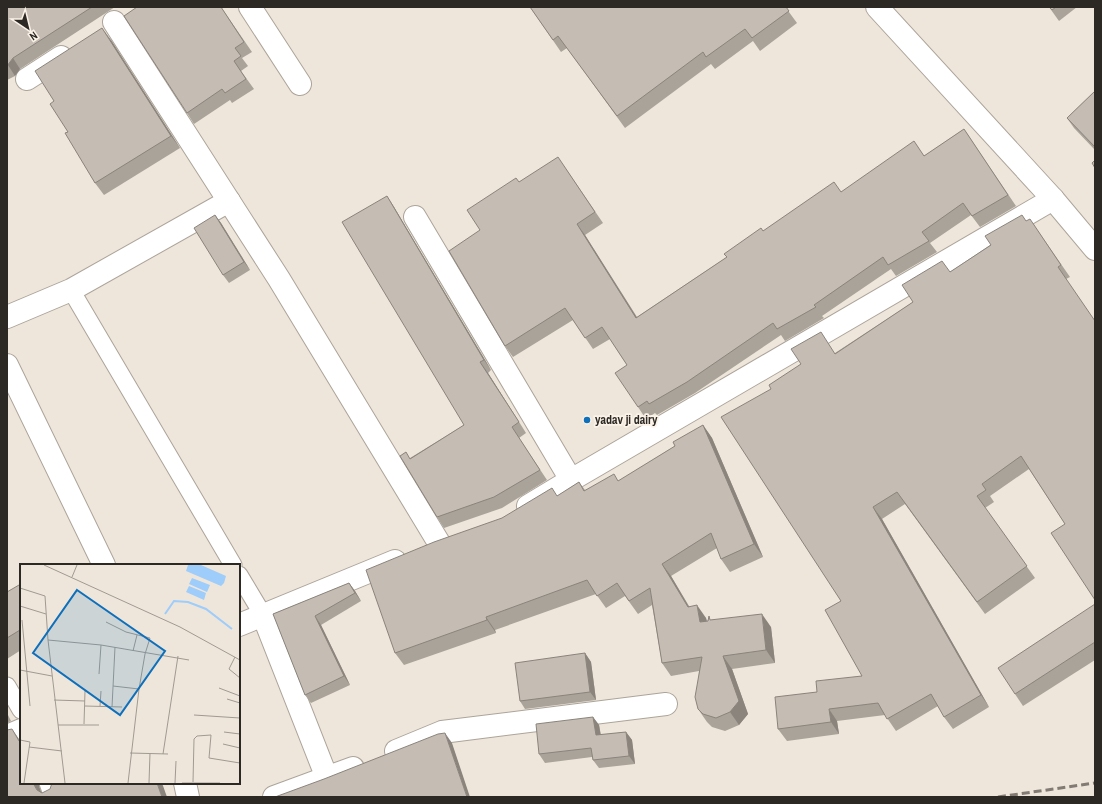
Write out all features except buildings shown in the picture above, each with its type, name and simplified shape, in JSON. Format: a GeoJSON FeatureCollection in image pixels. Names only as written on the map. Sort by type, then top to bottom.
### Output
{"type":"FeatureCollection","features":[{"type":"Feature","properties":{"kind":"street"},"geometry":{"type":"LineString","coordinates":[[250,7],[300,84]]}},
{"type":"Feature","properties":{"kind":"street"},"geometry":{"type":"LineString","coordinates":[[877,7],[1053,199],[1095,249]]}},
{"type":"Feature","properties":{"kind":"street"},"geometry":{"type":"LineString","coordinates":[[132,11],[107,27],[230,201],[439,543]]}},
{"type":"Feature","properties":{"kind":"street"},"geometry":{"type":"LineString","coordinates":[[27,79],[80,44]]}},
{"type":"Feature","properties":{"kind":"street"},"geometry":{"type":"LineString","coordinates":[[514,515],[571,480],[1053,199]]}},
{"type":"Feature","properties":{"kind":"street"},"geometry":{"type":"LineString","coordinates":[[7,317],[71,290],[230,201]]}},
{"type":"Feature","properties":{"kind":"street"},"geometry":{"type":"LineString","coordinates":[[415,217],[571,480]]}},
{"type":"Feature","properties":{"kind":"street"},"geometry":{"type":"LineString","coordinates":[[7,365],[104,564]]}},
{"type":"Feature","properties":{"kind":"street"},"geometry":{"type":"LineString","coordinates":[[240,625],[459,536]]}},
{"type":"Feature","properties":{"kind":"street"},"geometry":{"type":"LineString","coordinates":[[263,615],[327,778]]}},
{"type":"Feature","properties":{"kind":"street"},"geometry":{"type":"LineString","coordinates":[[274,797],[374,760],[442,732],[666,704]]}},
{"type":"Feature","properties":{"kind":"street"},"geometry":{"type":"LineString","coordinates":[[7,736],[20,730]]}},
{"type":"Feature","properties":{"kind":"street"},"geometry":{"type":"LineString","coordinates":[[185,784],[188,797]]}},
{"type":"Feature","properties":{"kind":"lane"},"geometry":{"type":"LineString","coordinates":[[71,290],[232,564]]}},
{"type":"Feature","properties":{"kind":"lane"},"geometry":{"type":"LineString","coordinates":[[240,577],[263,615]]}},
{"type":"Feature","properties":{"kind":"lane"},"geometry":{"type":"LineString","coordinates":[[7,686],[20,708]]}},
{"type":"Feature","properties":{"kind":"lane"},"geometry":{"type":"LineString","coordinates":[[48,784],[53,797]]}},
{"type":"Feature","properties":{"kind":"railway"},"geometry":{"type":"LineString","coordinates":[[998,797],[1095,783]]}},
{"type":"Feature","properties":{"kind":"place","name":"yadav ji dairy"},"geometry":{"type":"Point","coordinates":[587,420]}}]}
